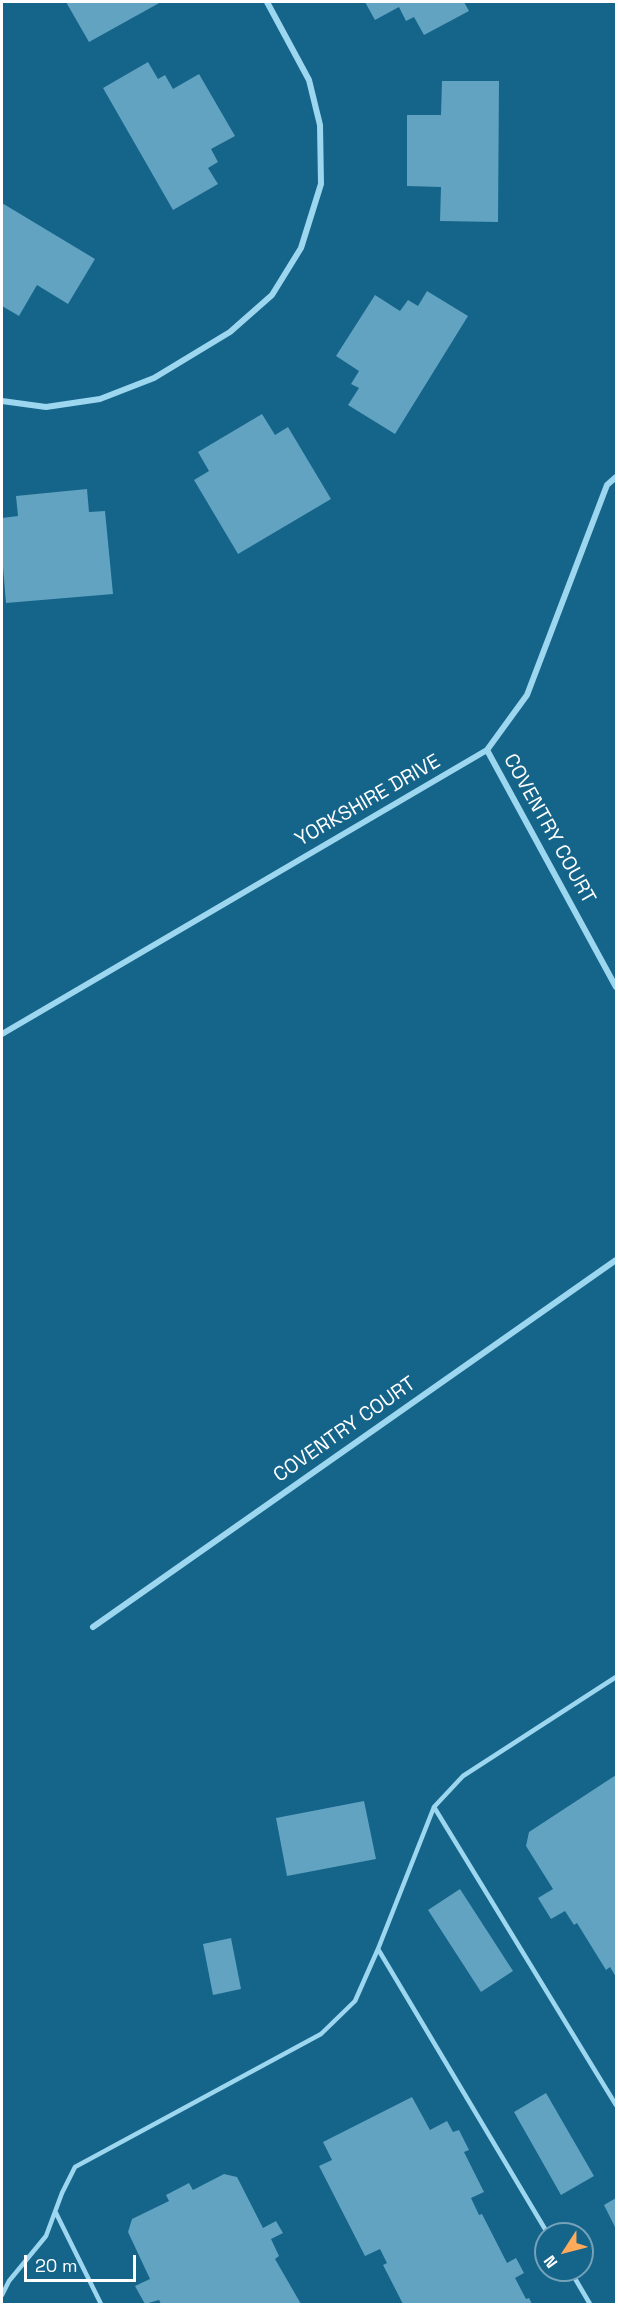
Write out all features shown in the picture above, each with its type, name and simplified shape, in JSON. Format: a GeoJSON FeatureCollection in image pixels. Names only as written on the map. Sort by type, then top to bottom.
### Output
{"type":"FeatureCollection","features":[{"type":"Feature","properties":{"kind":"street"},"geometry":{"type":"LineString","coordinates":[[2,401],[46,407],[100,399],[154,378],[230,332],[272,295],[301,248],[321,184],[320,125],[309,80],[267,2]]}},
{"type":"Feature","properties":{"kind":"street","name":"YORKSHIRE DRIVE"},"geometry":{"type":"LineString","coordinates":[[2,1034],[487,750],[527,694],[607,485],[616,477]]}},
{"type":"Feature","properties":{"kind":"street","name":"COVENTRY COURT"},"geometry":{"type":"LineString","coordinates":[[487,750],[616,987]]}},
{"type":"Feature","properties":{"kind":"street","name":"COVENTRY COURT"},"geometry":{"type":"LineString","coordinates":[[93,1627],[616,1260]]}},
{"type":"Feature","properties":{"kind":"lane"},"geometry":{"type":"LineString","coordinates":[[2,2295],[9,2281],[46,2236],[62,2193],[75,2167],[321,2034],[355,2001],[434,1807],[463,1776],[616,1677]]}},
{"type":"Feature","properties":{"kind":"lane"},"geometry":{"type":"LineString","coordinates":[[434,1807],[616,2105]]}},
{"type":"Feature","properties":{"kind":"lane"},"geometry":{"type":"LineString","coordinates":[[378,1948],[541,2222]]}},
{"type":"Feature","properties":{"kind":"lane"},"geometry":{"type":"LineString","coordinates":[[56,2212],[102,2304]]}},
{"type":"Feature","properties":{"kind":"lane"},"geometry":{"type":"LineString","coordinates":[[577,2282],[590,2304]]}},
{"type":"Feature","properties":{"kind":"building"},"geometry":{"type":"Polygon","coordinates":[[[66,2],[161,2],[89,42],[66,2]]]}},
{"type":"Feature","properties":{"kind":"building"},"geometry":{"type":"Polygon","coordinates":[[[365,2],[464,2],[469,11],[424,35],[414,17],[406,21],[399,7],[375,20],[365,2]]]}},
{"type":"Feature","properties":{"kind":"building"},"geometry":{"type":"Polygon","coordinates":[[[148,62],[158,79],[165,75],[173,89],[199,74],[235,136],[211,149],[218,162],[208,168],[218,184],[173,210],[103,88],[148,62]]]}},
{"type":"Feature","properties":{"kind":"building"},"geometry":{"type":"Polygon","coordinates":[[[442,81],[499,81],[498,222],[440,221],[441,187],[407,186],[407,115],[441,115],[442,81]]]}},
{"type":"Feature","properties":{"kind":"building"},"geometry":{"type":"Polygon","coordinates":[[[2,203],[95,259],[68,304],[37,285],[19,316],[2,306],[2,203]]]}},
{"type":"Feature","properties":{"kind":"building"},"geometry":{"type":"Polygon","coordinates":[[[427,291],[468,316],[395,434],[348,405],[359,388],[351,384],[359,371],[336,356],[375,295],[400,311],[408,300],[418,306],[427,291]]]}},
{"type":"Feature","properties":{"kind":"building"},"geometry":{"type":"Polygon","coordinates":[[[262,414],[275,435],[288,427],[331,499],[238,554],[194,480],[209,471],[198,452],[262,414]]]}},
{"type":"Feature","properties":{"kind":"building"},"geometry":{"type":"Polygon","coordinates":[[[87,489],[89,512],[105,511],[113,594],[6,603],[2,518],[18,516],[16,496],[87,489]]]}},
{"type":"Feature","properties":{"kind":"building"},"geometry":{"type":"Polygon","coordinates":[[[616,1775],[616,1977],[610,1967],[606,1970],[577,1923],[574,1925],[565,1911],[551,1919],[538,1898],[553,1889],[526,1846],[529,1832],[616,1775]]]}},
{"type":"Feature","properties":{"kind":"building"},"geometry":{"type":"Polygon","coordinates":[[[364,1801],[376,1859],[287,1876],[276,1818],[364,1801]]]}},
{"type":"Feature","properties":{"kind":"building"},"geometry":{"type":"Polygon","coordinates":[[[460,1889],[513,1971],[481,1992],[428,1910],[460,1889]]]}},
{"type":"Feature","properties":{"kind":"building"},"geometry":{"type":"Polygon","coordinates":[[[231,1938],[241,1989],[213,1995],[203,1944],[231,1938]]]}},
{"type":"Feature","properties":{"kind":"building"},"geometry":{"type":"Polygon","coordinates":[[[546,2093],[594,2176],[561,2195],[514,2112],[546,2093]]]}},
{"type":"Feature","properties":{"kind":"building"},"geometry":{"type":"Polygon","coordinates":[[[412,2097],[430,2130],[447,2121],[453,2132],[459,2130],[469,2150],[464,2152],[484,2192],[471,2198],[479,2215],[482,2214],[507,2263],[516,2258],[524,2273],[515,2278],[526,2299],[529,2298],[532,2304],[403,2304],[383,2265],[387,2263],[380,2249],[365,2256],[319,2166],[332,2160],[323,2142],[412,2097]]]}},
{"type":"Feature","properties":{"kind":"building"},"geometry":{"type":"Polygon","coordinates":[[[224,2174],[237,2177],[263,2228],[276,2221],[283,2233],[271,2239],[279,2256],[275,2259],[301,2304],[161,2304],[159,2300],[145,2304],[135,2286],[150,2279],[128,2232],[132,2219],[169,2201],[166,2195],[189,2183],[193,2190],[224,2174]]]}},
{"type":"Feature","properties":{"kind":"building"},"geometry":{"type":"Polygon","coordinates":[[[616,2198],[616,2229],[604,2205],[616,2198]]]}}]}
